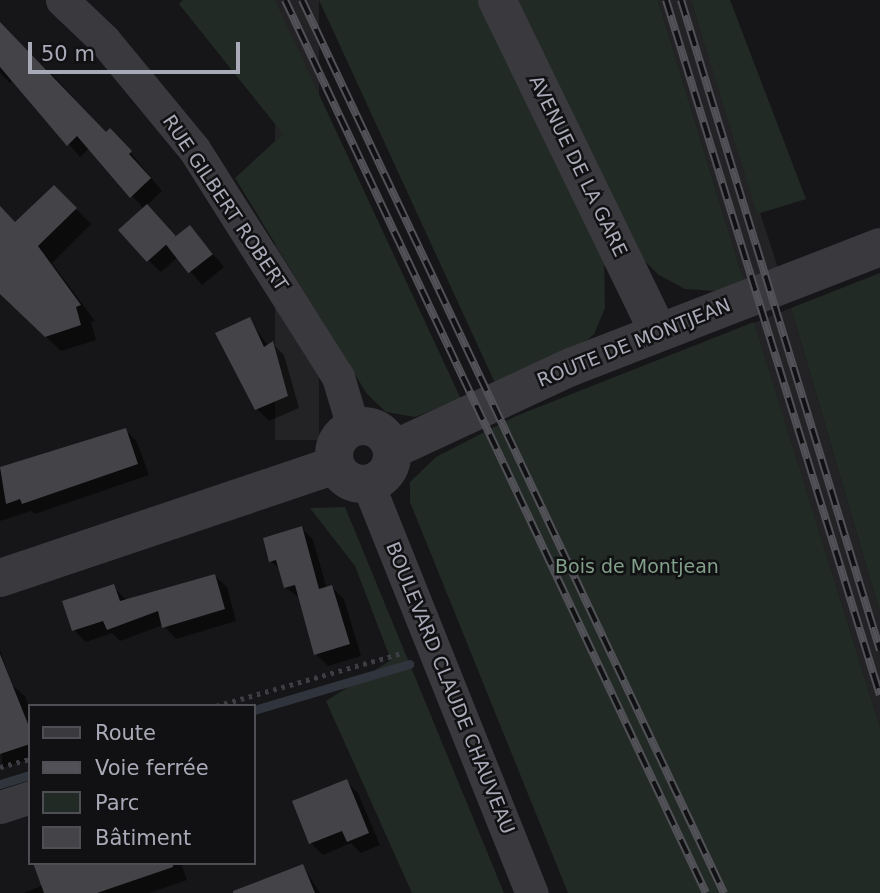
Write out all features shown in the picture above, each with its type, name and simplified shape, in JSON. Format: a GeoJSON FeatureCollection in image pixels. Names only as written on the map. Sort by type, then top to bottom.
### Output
{"type":"FeatureCollection","features":[{"type":"Feature","properties":{"kind":"street","name":"RUE GILBERT ROBERT"},"geometry":{"type":"LineString","coordinates":[[62,0],[104,40],[194,149],[338,377],[353,428]]}},
{"type":"Feature","properties":{"kind":"street","name":"AVENUE DE LA GARE"},"geometry":{"type":"LineString","coordinates":[[497,0],[658,332]]}},
{"type":"Feature","properties":{"kind":"street","name":"ROUTE DE MONTJEAN"},"geometry":{"type":"LineString","coordinates":[[392,450],[571,367],[880,247]]}},
{"type":"Feature","properties":{"kind":"street"},"geometry":{"type":"LineString","coordinates":[[353,428],[382,433],[392,450],[387,472],[368,484],[348,481],[335,465],[337,442],[353,428]]}},
{"type":"Feature","properties":{"kind":"street"},"geometry":{"type":"LineString","coordinates":[[0,578],[335,465]]}},
{"type":"Feature","properties":{"kind":"street","name":"BOULEVARD CLAUDE CHAUVEAU"},"geometry":{"type":"LineString","coordinates":[[368,484],[532,893]]}},
{"type":"Feature","properties":{"kind":"street"},"geometry":{"type":"LineString","coordinates":[[0,807],[28,798]]}},
{"type":"Feature","properties":{"kind":"path"},"geometry":{"type":"LineString","coordinates":[[223,704],[430,644]]}},
{"type":"Feature","properties":{"kind":"path"},"geometry":{"type":"LineString","coordinates":[[0,767],[28,760]]}},
{"type":"Feature","properties":{"kind":"shaded area"},"geometry":{"type":"Polygon","coordinates":[[[275,0],[319,0],[319,440],[275,440],[275,0]]]}},
{"type":"Feature","properties":{"kind":"shaded area"},"geometry":{"type":"Polygon","coordinates":[[[658,0],[691,0],[778,268],[744,282],[658,0]]]}},
{"type":"Feature","properties":{"kind":"shaded area"},"geometry":{"type":"Polygon","coordinates":[[[791,308],[880,613],[880,727],[754,323],[791,308]]]}},
{"type":"Feature","properties":{"kind":"green space"},"geometry":{"type":"Polygon","coordinates":[[[183,0],[275,0],[461,399],[415,417],[386,412],[367,394],[235,178],[283,134],[179,4],[183,0]]]}},
{"type":"Feature","properties":{"kind":"green space"},"geometry":{"type":"Polygon","coordinates":[[[319,0],[479,0],[604,256],[605,308],[594,334],[577,349],[495,383],[319,0]]]}},
{"type":"Feature","properties":{"kind":"green space"},"geometry":{"type":"Polygon","coordinates":[[[512,0],[658,0],[744,282],[717,291],[685,289],[659,275],[633,250],[512,0]]]}},
{"type":"Feature","properties":{"kind":"green space"},"geometry":{"type":"Polygon","coordinates":[[[691,0],[730,0],[806,199],[757,214],[691,0]]]}},
{"type":"Feature","properties":{"kind":"green space"},"geometry":{"type":"Polygon","coordinates":[[[880,273],[880,613],[791,308],[880,273]]]}},
{"type":"Feature","properties":{"kind":"green space","name":"Bois de Montjean"},"geometry":{"type":"Polygon","coordinates":[[[754,322],[880,727],[880,893],[568,893],[410,502],[410,482],[436,457],[516,416],[754,322]]]}},
{"type":"Feature","properties":{"kind":"green space"},"geometry":{"type":"Polygon","coordinates":[[[345,507],[504,893],[412,893],[326,701],[391,660],[355,566],[310,508],[345,507]]]}},
{"type":"Feature","properties":{"kind":"building"},"geometry":{"type":"Polygon","coordinates":[[[0,22],[106,132],[110,128],[132,151],[129,154],[151,178],[130,198],[77,136],[67,146],[0,67],[0,22]]]}},
{"type":"Feature","properties":{"kind":"building"},"geometry":{"type":"Polygon","coordinates":[[[54,185],[77,208],[38,246],[81,305],[76,307],[81,325],[45,337],[0,294],[0,206],[15,222],[54,185]]]}},
{"type":"Feature","properties":{"kind":"building"},"geometry":{"type":"Polygon","coordinates":[[[147,204],[176,236],[147,262],[118,230],[147,204]]]}},
{"type":"Feature","properties":{"kind":"building"},"geometry":{"type":"Polygon","coordinates":[[[190,225],[213,254],[188,273],[166,244],[190,225]]]}},
{"type":"Feature","properties":{"kind":"building"},"geometry":{"type":"Polygon","coordinates":[[[250,317],[264,347],[273,341],[288,396],[255,410],[215,333],[250,317]]]}},
{"type":"Feature","properties":{"kind":"building"},"geometry":{"type":"Polygon","coordinates":[[[126,428],[138,464],[22,504],[20,499],[6,504],[0,467],[126,428]]]}},
{"type":"Feature","properties":{"kind":"building"},"geometry":{"type":"Polygon","coordinates":[[[302,526],[319,589],[332,585],[350,644],[314,655],[295,585],[284,588],[276,560],[269,562],[263,538],[302,526]]]}},
{"type":"Feature","properties":{"kind":"building"},"geometry":{"type":"Polygon","coordinates":[[[215,574],[225,609],[162,628],[158,611],[107,630],[103,621],[72,631],[62,601],[114,584],[120,601],[215,574]]]}},
{"type":"Feature","properties":{"kind":"building"},"geometry":{"type":"Polygon","coordinates":[[[0,654],[28,724],[28,745],[0,754],[0,654]]]}},
{"type":"Feature","properties":{"kind":"building"},"geometry":{"type":"Polygon","coordinates":[[[347,779],[369,833],[347,842],[342,831],[309,844],[292,801],[347,779]]]}},
{"type":"Feature","properties":{"kind":"building"},"geometry":{"type":"Polygon","coordinates":[[[303,864],[315,893],[233,893],[233,891],[303,864]]]}},
{"type":"Feature","properties":{"kind":"building"},"geometry":{"type":"Polygon","coordinates":[[[34,865],[173,865],[97,893],[44,893],[34,865]]]}},
{"type":"Feature","properties":{"kind":"waterway"},"geometry":{"type":"LineString","coordinates":[[256,709],[409,664]]}},
{"type":"Feature","properties":{"kind":"waterway"},"geometry":{"type":"LineString","coordinates":[[0,784],[28,776]]}},
{"type":"Feature","properties":{"kind":"railway"},"geometry":{"type":"LineString","coordinates":[[285,0],[706,893]]}},
{"type":"Feature","properties":{"kind":"railway"},"geometry":{"type":"LineString","coordinates":[[302,0],[724,893]]}},
{"type":"Feature","properties":{"kind":"railway"},"geometry":{"type":"LineString","coordinates":[[666,0],[880,695]]}},
{"type":"Feature","properties":{"kind":"railway"},"geometry":{"type":"LineString","coordinates":[[681,0],[880,650]]}}]}
